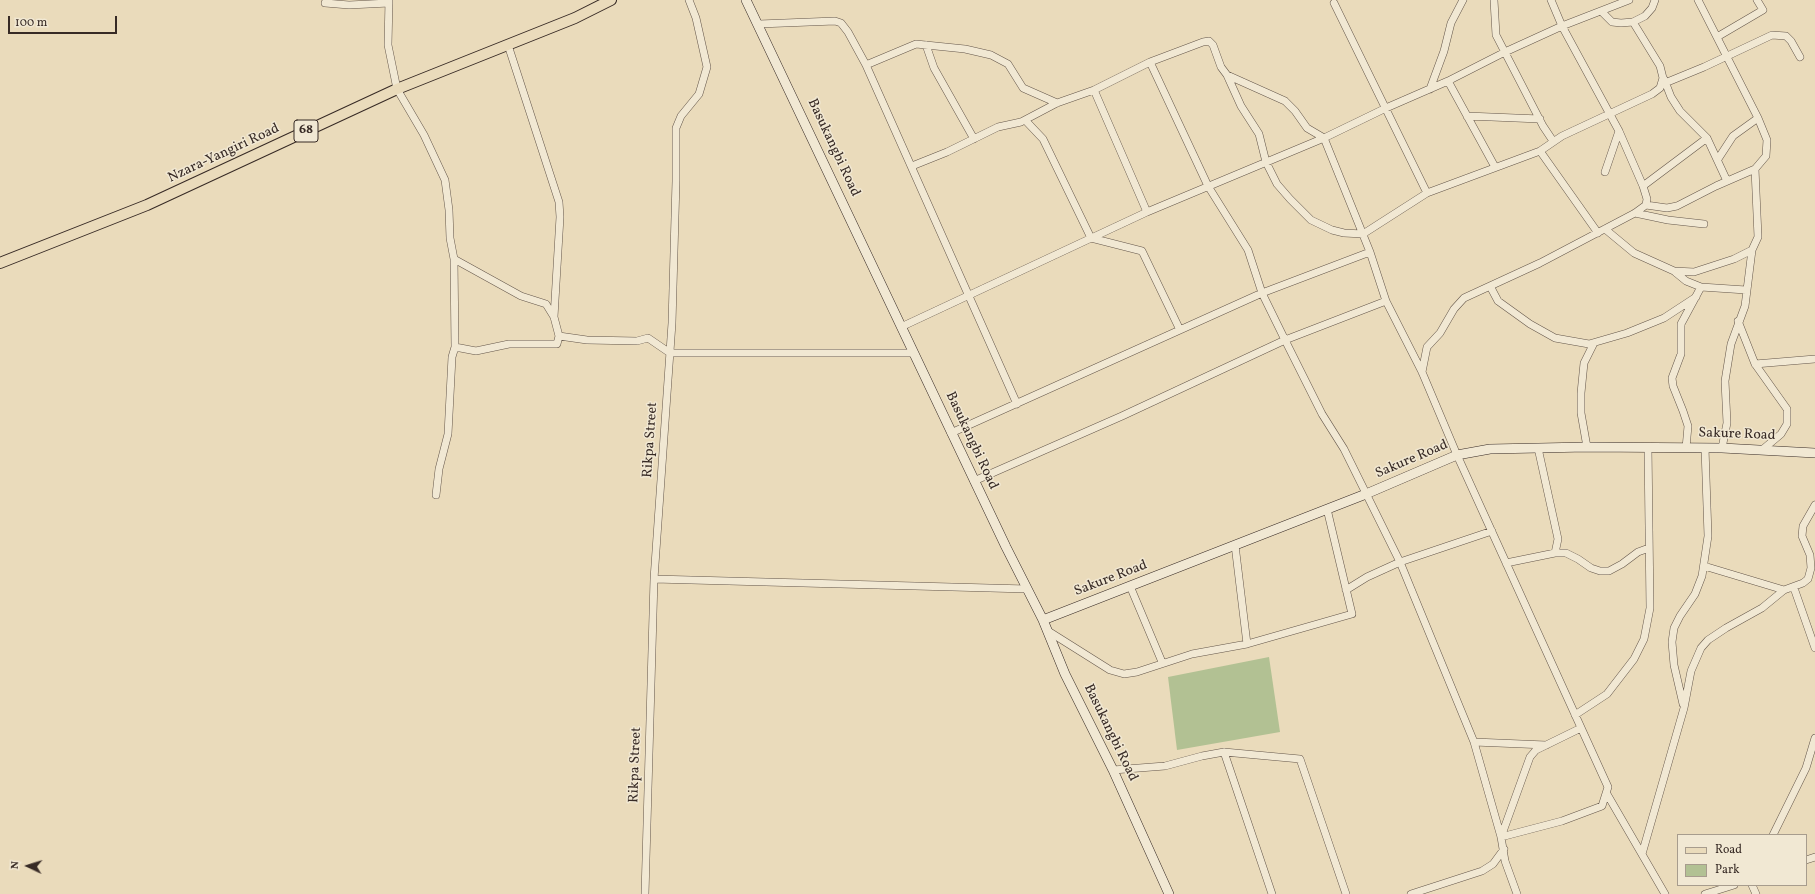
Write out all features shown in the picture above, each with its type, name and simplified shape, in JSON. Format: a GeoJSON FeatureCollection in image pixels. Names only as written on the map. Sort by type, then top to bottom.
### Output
{"type":"FeatureCollection","features":[{"type":"Feature","properties":{"kind":"main road","name":"Nzara-Yangiri Road"},"geometry":{"type":"LineString","coordinates":[[0,263],[147,205],[396,89],[575,18],[611,0]]}},
{"type":"Feature","properties":{"kind":"street","name":"Rikpa Street"},"geometry":{"type":"LineString","coordinates":[[645,894],[654,579],[670,353],[676,181],[676,128],[681,116],[699,94],[707,67],[696,18],[689,0]]}},
{"type":"Feature","properties":{"kind":"street","name":"Basukangbi Road"},"geometry":{"type":"LineString","coordinates":[[746,0],[759,24],[951,433],[1043,620],[1066,674],[1113,770],[1169,894]]}},
{"type":"Feature","properties":{"kind":"street"},"geometry":{"type":"LineString","coordinates":[[1430,89],[1444,51],[1451,23],[1463,0]]}},
{"type":"Feature","properties":{"kind":"street"},"geometry":{"type":"LineString","coordinates":[[1494,0],[1496,35],[1540,119],[1554,141]]}},
{"type":"Feature","properties":{"kind":"street"},"geometry":{"type":"LineString","coordinates":[[1551,0],[1562,26],[1619,131],[1643,186],[1646,205]]}},
{"type":"Feature","properties":{"kind":"street"},"geometry":{"type":"LineString","coordinates":[[1602,12],[1612,22],[1633,22],[1645,16],[1652,8],[1655,0]]}},
{"type":"Feature","properties":{"kind":"street"},"geometry":{"type":"LineString","coordinates":[[1422,372],[1427,347],[1440,334],[1454,309],[1464,298],[1540,263],[1635,213],[1646,205],[1667,208],[1677,206],[1755,169],[1766,156],[1767,140],[1758,118],[1698,0]]}},
{"type":"Feature","properties":{"kind":"street"},"geometry":{"type":"LineString","coordinates":[[1717,37],[1763,10],[1757,0]]}},
{"type":"Feature","properties":{"kind":"street"},"geometry":{"type":"LineString","coordinates":[[325,3],[349,5],[389,1],[388,45],[396,89],[424,135],[445,180],[449,210],[450,238],[454,259],[455,347],[452,357],[448,434],[439,469],[436,495]]}},
{"type":"Feature","properties":{"kind":"street"},"geometry":{"type":"LineString","coordinates":[[901,327],[1147,212],[1324,138],[1386,108],[1448,81],[1562,26],[1602,12],[1625,1]]}},
{"type":"Feature","properties":{"kind":"street"},"geometry":{"type":"LineString","coordinates":[[1334,3],[1427,193]]}},
{"type":"Feature","properties":{"kind":"street"},"geometry":{"type":"LineString","coordinates":[[759,24],[835,21],[840,23],[848,32],[866,65],[912,166],[970,294],[1017,404]]}},
{"type":"Feature","properties":{"kind":"street"},"geometry":{"type":"LineString","coordinates":[[1633,22],[1660,66],[1671,97],[1680,111],[1707,138],[1727,181]]}},
{"type":"Feature","properties":{"kind":"street"},"geometry":{"type":"LineString","coordinates":[[912,166],[947,152],[998,127],[1016,124],[1057,103],[1094,90],[1150,62],[1209,41],[1213,45],[1221,67],[1227,75],[1241,106],[1259,134],[1266,162],[1277,184],[1311,220],[1332,230],[1344,233],[1363,234],[1427,193],[1540,151],[1554,141],[1610,112],[1652,94],[1660,88],[1664,80],[1727,56],[1772,35],[1780,34],[1786,36],[1791,41],[1800,57]]}},
{"type":"Feature","properties":{"kind":"street"},"geometry":{"type":"LineString","coordinates":[[508,45],[559,202],[560,217],[554,317]]}},
{"type":"Feature","properties":{"kind":"street"},"geometry":{"type":"LineString","coordinates":[[866,65],[911,45],[965,49],[991,55],[1008,64],[1023,88],[1057,103]]}},
{"type":"Feature","properties":{"kind":"street"},"geometry":{"type":"LineString","coordinates":[[926,45],[934,68],[974,138]]}},
{"type":"Feature","properties":{"kind":"street"},"geometry":{"type":"LineString","coordinates":[[1150,62],[1208,186],[1248,250],[1262,293],[1322,414],[1344,449],[1400,562],[1474,742],[1501,837],[1506,861],[1517,894]]}},
{"type":"Feature","properties":{"kind":"street"},"geometry":{"type":"LineString","coordinates":[[1227,75],[1285,101],[1295,111],[1307,128],[1324,138],[1370,252],[1386,301],[1422,372],[1457,456],[1608,787],[1602,806],[1562,820],[1501,837]]}},
{"type":"Feature","properties":{"kind":"street"},"geometry":{"type":"LineString","coordinates":[[1448,81],[1495,167]]}},
{"type":"Feature","properties":{"kind":"street"},"geometry":{"type":"LineString","coordinates":[[1094,90],[1147,212]]}},
{"type":"Feature","properties":{"kind":"street"},"geometry":{"type":"LineString","coordinates":[[1467,116],[1540,119]]}},
{"type":"Feature","properties":{"kind":"street"},"geometry":{"type":"LineString","coordinates":[[1718,159],[1733,136],[1758,118]]}},
{"type":"Feature","properties":{"kind":"street"},"geometry":{"type":"LineString","coordinates":[[1024,120],[1043,139],[1091,238],[1142,251],[1180,330]]}},
{"type":"Feature","properties":{"kind":"street"},"geometry":{"type":"LineString","coordinates":[[1604,172],[1619,131]]}},
{"type":"Feature","properties":{"kind":"street"},"geometry":{"type":"LineString","coordinates":[[1643,186],[1707,138]]}},
{"type":"Feature","properties":{"kind":"street"},"geometry":{"type":"LineString","coordinates":[[1540,151],[1602,231],[1634,253],[1674,271],[1686,281],[1702,287],[1713,289],[1746,290]]}},
{"type":"Feature","properties":{"kind":"street"},"geometry":{"type":"LineString","coordinates":[[1722,448],[1727,423],[1725,381],[1731,344],[1738,321],[1745,306],[1752,250],[1758,237],[1755,169]]}},
{"type":"Feature","properties":{"kind":"street"},"geometry":{"type":"LineString","coordinates":[[1635,213],[1668,220],[1704,224]]}},
{"type":"Feature","properties":{"kind":"street"},"geometry":{"type":"LineString","coordinates":[[1674,271],[1694,272],[1734,259],[1752,250]]}},
{"type":"Feature","properties":{"kind":"street"},"geometry":{"type":"LineString","coordinates":[[951,433],[1262,293],[1370,252]]}},
{"type":"Feature","properties":{"kind":"street"},"geometry":{"type":"LineString","coordinates":[[454,259],[522,296],[546,304],[554,317],[559,336],[557,344],[509,344],[476,351],[455,347]]}},
{"type":"Feature","properties":{"kind":"street"},"geometry":{"type":"LineString","coordinates":[[1490,286],[1498,301],[1530,324],[1555,338],[1589,344],[1627,334],[1664,318],[1696,297]]}},
{"type":"Feature","properties":{"kind":"street"},"geometry":{"type":"LineString","coordinates":[[1686,448],[1688,426],[1673,386],[1672,378],[1681,354],[1681,324],[1702,287]]}},
{"type":"Feature","properties":{"kind":"street"},"geometry":{"type":"LineString","coordinates":[[974,481],[1122,416],[1285,340],[1386,301]]}},
{"type":"Feature","properties":{"kind":"street"},"geometry":{"type":"LineString","coordinates":[[1738,321],[1755,364],[1786,409],[1787,424],[1781,434],[1762,450]]}},
{"type":"Feature","properties":{"kind":"street"},"geometry":{"type":"LineString","coordinates":[[559,336],[587,340],[637,341],[648,338],[670,353],[914,353]]}},
{"type":"Feature","properties":{"kind":"street"},"geometry":{"type":"LineString","coordinates":[[1587,447],[1581,413],[1581,393],[1584,363],[1594,343]]}},
{"type":"Feature","properties":{"kind":"street"},"geometry":{"type":"LineString","coordinates":[[1755,364],[1815,359]]}},
{"type":"Feature","properties":{"kind":"street","name":"Sakure Road"},"geometry":{"type":"LineString","coordinates":[[1043,620],[1366,494],[1457,456],[1490,449],[1587,447],[1722,448],[1815,453]]}},
{"type":"Feature","properties":{"kind":"street"},"geometry":{"type":"LineString","coordinates":[[1538,448],[1558,539],[1555,553]]}},
{"type":"Feature","properties":{"kind":"street"},"geometry":{"type":"LineString","coordinates":[[1575,715],[1607,694],[1634,659],[1644,639],[1650,608],[1648,448]]}},
{"type":"Feature","properties":{"kind":"street"},"geometry":{"type":"LineString","coordinates":[[1684,708],[1674,665],[1672,642],[1674,628],[1680,616],[1696,594],[1704,566],[1708,536],[1705,448]]}},
{"type":"Feature","properties":{"kind":"street"},"geometry":{"type":"LineString","coordinates":[[1642,854],[1684,708],[1691,671],[1701,648],[1708,640],[1762,608],[1784,590],[1794,588],[1808,579],[1811,568],[1810,555],[1802,536],[1803,526],[1815,505]]}},
{"type":"Feature","properties":{"kind":"street"},"geometry":{"type":"LineString","coordinates":[[1048,632],[1110,670],[1124,674],[1137,672],[1162,662],[1192,654],[1247,644],[1352,614],[1327,509]]}},
{"type":"Feature","properties":{"kind":"street"},"geometry":{"type":"LineString","coordinates":[[1346,590],[1367,577],[1400,562],[1492,531]]}},
{"type":"Feature","properties":{"kind":"street"},"geometry":{"type":"LineString","coordinates":[[1235,545],[1247,644]]}},
{"type":"Feature","properties":{"kind":"street"},"geometry":{"type":"LineString","coordinates":[[1506,563],[1555,553],[1566,553],[1591,568],[1600,571],[1609,571],[1622,564],[1638,552],[1649,548]]}},
{"type":"Feature","properties":{"kind":"street"},"geometry":{"type":"LineString","coordinates":[[1704,566],[1784,590]]}},
{"type":"Feature","properties":{"kind":"street"},"geometry":{"type":"LineString","coordinates":[[654,579],[1027,589]]}},
{"type":"Feature","properties":{"kind":"street"},"geometry":{"type":"LineString","coordinates":[[1130,586],[1162,662]]}},
{"type":"Feature","properties":{"kind":"street"},"geometry":{"type":"LineString","coordinates":[[1794,588],[1815,648]]}},
{"type":"Feature","properties":{"kind":"street"},"geometry":{"type":"LineString","coordinates":[[1501,837],[1530,757],[1536,750],[1581,728]]}},
{"type":"Feature","properties":{"kind":"street"},"geometry":{"type":"LineString","coordinates":[[1773,834],[1806,768],[1815,738]]}},
{"type":"Feature","properties":{"kind":"street"},"geometry":{"type":"LineString","coordinates":[[1474,742],[1548,745]]}},
{"type":"Feature","properties":{"kind":"street"},"geometry":{"type":"LineString","coordinates":[[1113,770],[1165,766],[1224,752],[1300,759],[1346,894]]}},
{"type":"Feature","properties":{"kind":"street"},"geometry":{"type":"LineString","coordinates":[[1224,752],[1272,894]]}},
{"type":"Feature","properties":{"kind":"street"},"geometry":{"type":"LineString","coordinates":[[1607,794],[1665,894]]}},
{"type":"Feature","properties":{"kind":"street"},"geometry":{"type":"LineString","coordinates":[[1411,894],[1482,871],[1493,864],[1504,849]]}},
{"type":"Feature","properties":{"kind":"street"},"geometry":{"type":"LineString","coordinates":[[1705,894],[1731,886]]}},
{"type":"Feature","properties":{"kind":"green space"},"geometry":{"type":"Polygon","coordinates":[[[1269,657],[1280,732],[1177,750],[1168,677],[1269,657]]]}}]}
